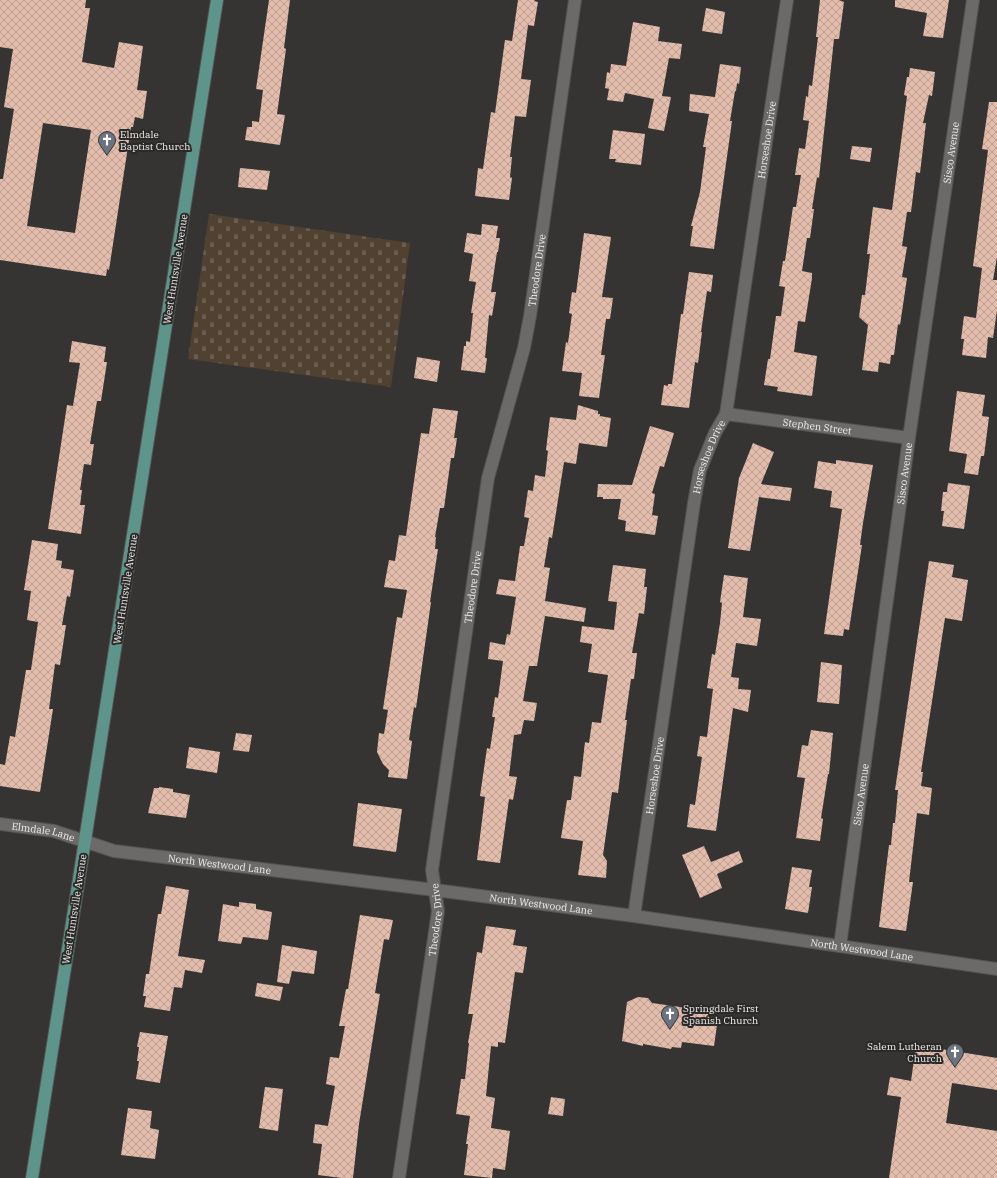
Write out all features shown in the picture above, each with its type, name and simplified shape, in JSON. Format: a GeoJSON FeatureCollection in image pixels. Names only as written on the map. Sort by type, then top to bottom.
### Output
{"type":"FeatureCollection","features":[{"type":"Feature","properties":{"kind":"main road","name":"West Huntsville Avenue"},"geometry":{"type":"LineString","coordinates":[[32,1178],[217,0]]}},
{"type":"Feature","properties":{"kind":"street","name":"Theodore Drive"},"geometry":{"type":"LineString","coordinates":[[399,1178],[438,911],[432,870],[488,478],[524,348],[530,316],[575,0]]}},
{"type":"Feature","properties":{"kind":"street","name":"Horseshoe Drive"},"geometry":{"type":"LineString","coordinates":[[634,916],[694,503],[700,470],[715,433],[726,414],[787,0]]}},
{"type":"Feature","properties":{"kind":"street","name":"Sisco Avenue"},"geometry":{"type":"LineString","coordinates":[[840,946],[909,438],[973,0]]}},
{"type":"Feature","properties":{"kind":"street","name":"Stephen Street"},"geometry":{"type":"LineString","coordinates":[[726,414],[909,438]]}},
{"type":"Feature","properties":{"kind":"street","name":"Elmdale Lane"},"geometry":{"type":"LineString","coordinates":[[0,824],[54,831],[85,842]]}},
{"type":"Feature","properties":{"kind":"street","name":"North Westwood Lane"},"geometry":{"type":"LineString","coordinates":[[85,842],[114,852],[435,890],[634,916],[997,969]]}},
{"type":"Feature","properties":{"kind":"green space"},"geometry":{"type":"Polygon","coordinates":[[[209,214],[410,243],[391,387],[188,359],[209,214]]]}},
{"type":"Feature","properties":{"kind":"building","name":"Elmdale Baptist Church"},"geometry":{"type":"Polygon","coordinates":[[[0,0],[86,0],[85,8],[90,8],[82,62],[114,68],[119,42],[143,46],[137,90],[147,91],[143,119],[135,117],[133,127],[131,127],[109,270],[107,269],[106,276],[0,260],[0,179],[3,179],[14,109],[4,107],[13,49],[0,47],[0,0]],[[43,123],[27,226],[75,233],[91,130],[43,123]]]}},
{"type":"Feature","properties":{"kind":"building"},"geometry":{"type":"Polygon","coordinates":[[[269,0],[290,0],[284,48],[286,49],[277,114],[285,115],[280,145],[245,140],[247,127],[252,127],[252,121],[259,122],[263,90],[256,89],[269,0]]]}},
{"type":"Feature","properties":{"kind":"building"},"geometry":{"type":"Polygon","coordinates":[[[518,0],[535,0],[534,1],[538,2],[534,26],[528,25],[521,79],[531,80],[526,117],[515,116],[510,157],[512,157],[510,177],[512,178],[509,200],[475,196],[478,168],[483,169],[491,112],[495,113],[505,40],[512,41],[518,0]]]}},
{"type":"Feature","properties":{"kind":"building"},"geometry":{"type":"Polygon","coordinates":[[[820,0],[839,0],[844,2],[839,39],[834,39],[819,178],[817,177],[812,209],[814,209],[810,238],[807,238],[802,271],[812,273],[812,278],[805,322],[798,321],[794,352],[817,356],[812,396],[777,391],[778,387],[764,385],[768,359],[770,359],[776,316],[781,316],[785,287],[779,286],[783,261],[785,261],[793,207],[796,207],[801,175],[795,175],[799,148],[805,149],[809,121],[803,120],[806,96],[808,97],[809,85],[812,86],[818,37],[816,37],[820,0]]]}},
{"type":"Feature","properties":{"kind":"building"},"geometry":{"type":"Polygon","coordinates":[[[895,0],[949,0],[943,38],[923,36],[927,13],[895,7],[895,0]]]}},
{"type":"Feature","properties":{"kind":"building"},"geometry":{"type":"Polygon","coordinates":[[[706,8],[725,12],[722,34],[702,31],[706,8]]]}},
{"type":"Feature","properties":{"kind":"building"},"geometry":{"type":"Polygon","coordinates":[[[633,22],[660,27],[658,41],[682,44],[680,59],[669,58],[662,96],[671,97],[664,131],[648,128],[654,99],[625,93],[623,102],[607,100],[609,89],[605,88],[607,72],[610,73],[611,64],[626,66],[633,22]]]}},
{"type":"Feature","properties":{"kind":"building"},"geometry":{"type":"Polygon","coordinates":[[[720,64],[741,67],[739,84],[737,83],[730,121],[732,121],[714,249],[690,246],[693,226],[691,226],[700,192],[706,147],[703,147],[709,114],[689,111],[690,94],[715,97],[720,64]]]}},
{"type":"Feature","properties":{"kind":"building"},"geometry":{"type":"Polygon","coordinates":[[[910,68],[935,72],[932,96],[929,95],[923,123],[926,123],[920,173],[916,172],[911,212],[907,212],[902,246],[907,247],[902,277],[907,278],[900,325],[898,324],[894,355],[891,355],[890,364],[879,362],[878,372],[862,370],[868,325],[859,317],[862,295],[865,295],[870,254],[867,254],[873,207],[892,210],[907,96],[904,95],[910,68]]]}},
{"type":"Feature","properties":{"kind":"building"},"geometry":{"type":"Polygon","coordinates":[[[989,102],[997,102],[997,257],[993,280],[997,280],[997,310],[993,338],[988,337],[986,358],[962,355],[964,339],[961,339],[964,316],[976,318],[982,268],[973,266],[988,150],[982,149],[989,102]]]}},
{"type":"Feature","properties":{"kind":"building"},"geometry":{"type":"Polygon","coordinates":[[[613,130],[645,134],[641,165],[615,162],[616,159],[609,159],[613,130]]]}},
{"type":"Feature","properties":{"kind":"building"},"geometry":{"type":"Polygon","coordinates":[[[852,146],[872,148],[870,162],[850,159],[852,146]]]}},
{"type":"Feature","properties":{"kind":"building"},"geometry":{"type":"Polygon","coordinates":[[[240,168],[270,171],[267,190],[238,187],[240,168]]]}},
{"type":"Feature","properties":{"kind":"building"},"geometry":{"type":"Polygon","coordinates":[[[482,224],[498,226],[496,238],[500,238],[491,292],[496,292],[492,316],[489,315],[485,373],[461,370],[464,346],[466,346],[466,341],[470,342],[473,313],[471,313],[476,282],[469,281],[473,254],[464,252],[467,233],[481,235],[482,224]]]}},
{"type":"Feature","properties":{"kind":"building"},"geometry":{"type":"Polygon","coordinates":[[[584,233],[611,237],[602,297],[613,298],[610,319],[606,319],[601,355],[605,355],[599,398],[579,396],[582,373],[562,371],[572,314],[569,313],[572,292],[576,293],[584,233]]]}},
{"type":"Feature","properties":{"kind":"building"},"geometry":{"type":"Polygon","coordinates":[[[689,272],[713,275],[711,292],[707,291],[698,363],[695,362],[689,408],[661,405],[664,385],[668,386],[668,384],[672,384],[681,314],[683,314],[689,272]]]}},
{"type":"Feature","properties":{"kind":"building"},"geometry":{"type":"Polygon","coordinates":[[[72,341],[106,347],[104,362],[107,362],[101,401],[97,401],[90,444],[94,444],[91,465],[84,464],[80,490],[82,490],[80,505],[85,505],[81,534],[48,529],[67,405],[73,406],[80,363],[69,362],[72,341]]]}},
{"type":"Feature","properties":{"kind":"building"},"geometry":{"type":"Polygon","coordinates":[[[417,357],[440,361],[437,382],[414,378],[417,357]]]}},
{"type":"Feature","properties":{"kind":"building"},"geometry":{"type":"Polygon","coordinates":[[[957,391],[985,395],[982,416],[989,417],[984,456],[981,456],[978,475],[964,473],[967,454],[949,451],[957,391]]]}},
{"type":"Feature","properties":{"kind":"building"},"geometry":{"type":"Polygon","coordinates":[[[578,405],[598,411],[600,416],[611,418],[607,447],[579,443],[576,464],[564,462],[552,538],[549,537],[544,567],[550,568],[545,601],[586,608],[584,622],[545,616],[537,666],[529,666],[523,701],[537,703],[534,721],[524,720],[521,734],[514,735],[509,776],[517,777],[513,800],[509,799],[500,863],[477,860],[485,797],[480,796],[487,748],[490,749],[495,717],[492,717],[495,697],[498,698],[503,661],[488,659],[490,642],[505,645],[507,634],[510,635],[516,597],[496,594],[499,579],[515,581],[520,546],[524,546],[529,518],[524,517],[528,490],[533,491],[535,475],[545,477],[548,451],[546,450],[550,417],[576,420],[578,405]]]}},
{"type":"Feature","properties":{"kind":"building"},"geometry":{"type":"Polygon","coordinates":[[[433,408],[458,411],[454,438],[457,438],[454,458],[451,458],[444,508],[440,508],[435,537],[435,549],[438,549],[416,708],[414,707],[409,740],[412,741],[407,779],[388,777],[389,770],[383,764],[377,752],[379,733],[384,734],[388,710],[383,709],[397,617],[402,618],[407,590],[384,587],[389,560],[395,561],[399,535],[406,536],[421,433],[429,434],[433,408]]]}},
{"type":"Feature","properties":{"kind":"building"},"geometry":{"type":"Polygon","coordinates":[[[650,426],[674,433],[664,467],[660,466],[652,493],[655,494],[652,515],[658,516],[655,535],[625,531],[626,521],[618,519],[621,499],[603,499],[603,497],[597,497],[598,484],[632,485],[650,426]]]}},
{"type":"Feature","properties":{"kind":"building"},"geometry":{"type":"Polygon","coordinates":[[[753,443],[774,452],[761,484],[792,488],[790,501],[759,497],[750,551],[728,548],[739,478],[753,443]]]}},
{"type":"Feature","properties":{"kind":"building"},"geometry":{"type":"Polygon","coordinates":[[[836,460],[873,465],[863,523],[860,545],[862,545],[849,630],[844,629],[843,636],[824,634],[842,509],[830,507],[832,491],[814,488],[818,461],[836,464],[836,460]]]}},
{"type":"Feature","properties":{"kind":"building"},"geometry":{"type":"Polygon","coordinates":[[[948,483],[970,486],[964,529],[942,526],[944,511],[941,511],[943,492],[947,492],[948,483]]]}},
{"type":"Feature","properties":{"kind":"building"},"geometry":{"type":"Polygon","coordinates":[[[32,540],[58,544],[56,560],[62,561],[61,568],[74,570],[70,597],[67,596],[62,625],[66,625],[60,665],[55,664],[49,709],[53,709],[40,792],[0,786],[0,764],[5,765],[10,736],[15,737],[26,670],[31,670],[38,622],[27,620],[31,591],[24,590],[32,540]]]}},
{"type":"Feature","properties":{"kind":"building"},"geometry":{"type":"Polygon","coordinates":[[[929,561],[954,565],[952,577],[968,580],[962,621],[945,618],[921,772],[923,772],[921,786],[932,788],[929,815],[917,813],[909,882],[913,882],[906,931],[879,927],[889,845],[891,845],[893,823],[895,823],[898,790],[895,790],[929,561]]]}},
{"type":"Feature","properties":{"kind":"building"},"geometry":{"type":"Polygon","coordinates":[[[613,565],[646,569],[644,587],[647,587],[644,614],[639,613],[632,653],[637,653],[634,679],[631,679],[625,720],[627,720],[618,793],[612,792],[603,855],[607,861],[606,878],[578,875],[583,841],[561,838],[567,800],[571,800],[574,776],[581,777],[585,742],[589,743],[592,722],[601,723],[608,675],[588,672],[592,644],[580,642],[582,626],[614,630],[617,602],[608,601],[613,565]]]}},
{"type":"Feature","properties":{"kind":"building"},"geometry":{"type":"Polygon","coordinates":[[[724,575],[748,578],[743,617],[761,619],[757,646],[736,643],[731,677],[739,678],[738,689],[751,690],[748,712],[733,708],[716,831],[687,827],[690,804],[695,805],[702,757],[697,756],[700,736],[707,737],[713,689],[707,688],[712,654],[715,655],[720,623],[722,603],[720,602],[724,575]]]}},
{"type":"Feature","properties":{"kind":"building"},"geometry":{"type":"Polygon","coordinates":[[[821,662],[842,665],[839,704],[817,702],[821,662]]]}},
{"type":"Feature","properties":{"kind":"building"},"geometry":{"type":"Polygon","coordinates":[[[811,730],[833,733],[829,774],[821,818],[823,819],[820,841],[796,838],[805,778],[797,777],[802,745],[808,746],[811,730]]]}},
{"type":"Feature","properties":{"kind":"building"},"geometry":{"type":"Polygon","coordinates":[[[236,733],[252,735],[249,752],[233,750],[236,733]]]}},
{"type":"Feature","properties":{"kind":"building"},"geometry":{"type":"Polygon","coordinates":[[[189,747],[220,752],[217,773],[186,768],[189,747]]]}},
{"type":"Feature","properties":{"kind":"building"},"geometry":{"type":"Polygon","coordinates":[[[159,787],[173,789],[173,792],[190,795],[186,818],[148,813],[154,788],[159,787]]]}},
{"type":"Feature","properties":{"kind":"building"},"geometry":{"type":"Polygon","coordinates":[[[358,803],[402,809],[396,852],[353,846],[358,803]]]}},
{"type":"Feature","properties":{"kind":"building"},"geometry":{"type":"Polygon","coordinates":[[[704,846],[711,862],[739,851],[743,862],[717,874],[722,888],[700,898],[682,855],[704,846]]]}},
{"type":"Feature","properties":{"kind":"building"},"geometry":{"type":"Polygon","coordinates":[[[792,867],[812,870],[809,887],[812,887],[808,913],[785,909],[792,867]]]}},
{"type":"Feature","properties":{"kind":"building"},"geometry":{"type":"Polygon","coordinates":[[[166,886],[189,890],[178,956],[205,960],[202,973],[185,970],[182,988],[174,987],[170,1011],[144,1007],[146,996],[143,996],[146,974],[149,974],[158,914],[161,914],[166,886]]]}},
{"type":"Feature","properties":{"kind":"building"},"geometry":{"type":"Polygon","coordinates":[[[239,902],[256,904],[256,909],[272,912],[268,940],[243,937],[241,944],[218,941],[223,904],[239,907],[239,902]]]}},
{"type":"Feature","properties":{"kind":"building"},"geometry":{"type":"Polygon","coordinates":[[[360,915],[393,920],[389,940],[384,939],[375,993],[380,994],[359,1124],[353,1178],[342,1178],[318,1175],[322,1144],[313,1143],[315,1124],[328,1126],[335,1086],[326,1084],[330,1057],[339,1058],[345,1026],[339,1026],[346,989],[348,989],[360,915]]]}},
{"type":"Feature","properties":{"kind":"building"},"geometry":{"type":"Polygon","coordinates":[[[486,926],[516,930],[513,945],[527,947],[523,973],[515,972],[505,1043],[498,1042],[498,1047],[491,1046],[486,1096],[495,1098],[491,1128],[510,1131],[505,1170],[493,1168],[492,1178],[464,1175],[470,1116],[456,1114],[461,1079],[465,1079],[468,1043],[473,1014],[468,1014],[477,952],[482,953],[486,926]]]}},
{"type":"Feature","properties":{"kind":"building"},"geometry":{"type":"Polygon","coordinates":[[[282,945],[317,951],[314,974],[292,971],[289,984],[277,982],[282,945]]]}},
{"type":"Feature","properties":{"kind":"building"},"geometry":{"type":"Polygon","coordinates":[[[257,983],[283,987],[280,1001],[255,996],[257,983]]]}},
{"type":"Feature","properties":{"kind":"building","name":"Springdale First Spanish Church"},"geometry":{"type":"Polygon","coordinates":[[[638,997],[648,998],[652,1003],[687,1008],[686,1011],[709,1014],[708,1017],[718,1018],[714,1046],[682,1042],[681,1048],[672,1047],[671,1049],[643,1044],[643,1046],[622,1041],[627,1002],[638,997]]]}},
{"type":"Feature","properties":{"kind":"building"},"geometry":{"type":"Polygon","coordinates":[[[140,1032],[168,1036],[160,1083],[136,1079],[139,1061],[137,1061],[139,1047],[137,1047],[140,1032]]]}},
{"type":"Feature","properties":{"kind":"building"},"geometry":{"type":"Polygon","coordinates":[[[916,1045],[997,1058],[997,1090],[952,1083],[946,1123],[997,1131],[997,1178],[889,1178],[901,1097],[887,1095],[890,1077],[911,1081],[916,1045]]]}},
{"type":"Feature","properties":{"kind":"building"},"geometry":{"type":"Polygon","coordinates":[[[265,1087],[283,1089],[278,1131],[259,1128],[265,1087]]]}},
{"type":"Feature","properties":{"kind":"building"},"geometry":{"type":"Polygon","coordinates":[[[551,1097],[565,1099],[563,1116],[548,1114],[551,1097]]]}},
{"type":"Feature","properties":{"kind":"building"},"geometry":{"type":"Polygon","coordinates":[[[128,1108],[152,1111],[150,1128],[159,1130],[155,1159],[121,1155],[128,1108]]]}},
{"type":"Feature","properties":{"kind":"place","name":"Elmdale Baptist Church"},"geometry":{"type":"Point","coordinates":[107,155]}},
{"type":"Feature","properties":{"kind":"place","name":"Springdale First Spanish Church"},"geometry":{"type":"Point","coordinates":[670,1029]}},
{"type":"Feature","properties":{"kind":"place","name":"Salem Lutheran Church"},"geometry":{"type":"Point","coordinates":[955,1067]}}]}
